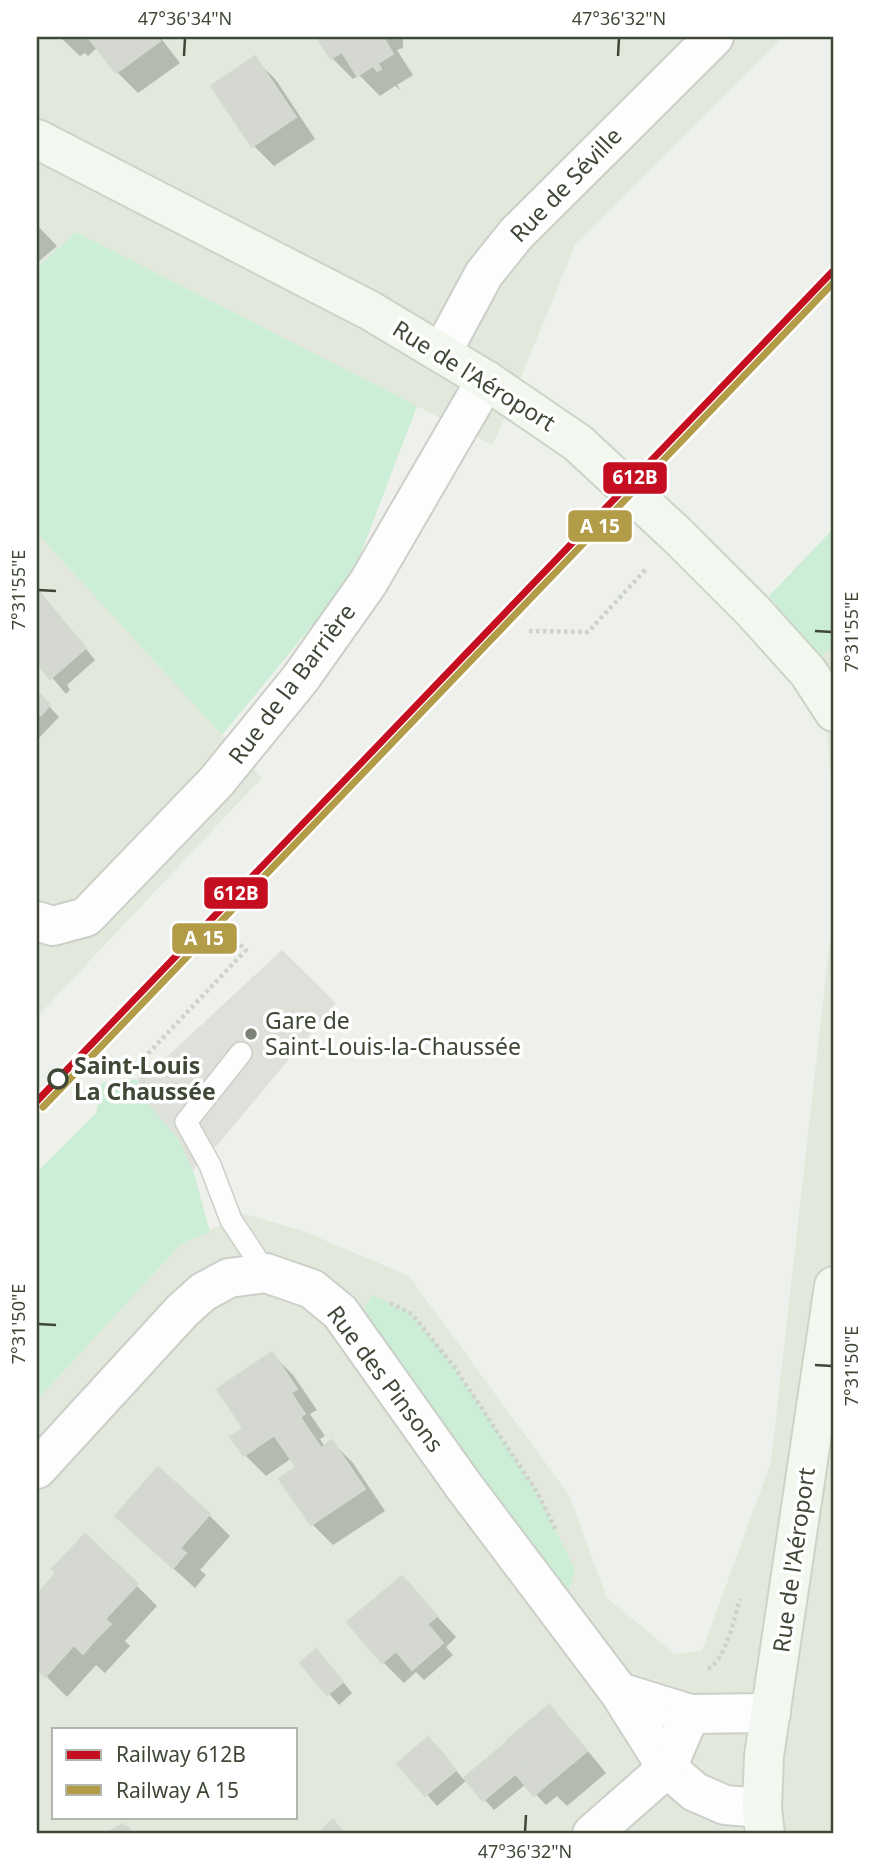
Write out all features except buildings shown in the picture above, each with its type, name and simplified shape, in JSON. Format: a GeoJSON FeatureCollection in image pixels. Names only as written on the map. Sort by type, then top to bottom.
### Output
{"type":"FeatureCollection","features":[{"type":"Feature","properties":{"kind":"main road","name":"Rue de l'Aéroport"},"geometry":{"type":"LineString","coordinates":[[37,139],[356,303],[442,352],[578,443],[676,534],[753,611],[808,672],[834,712]]}},
{"type":"Feature","properties":{"kind":"main road","name":"Rue de l'Aéroport"},"geometry":{"type":"LineString","coordinates":[[764,1821],[764,1756],[834,1286]]}},
{"type":"Feature","properties":{"kind":"street","name":"Rue de Séville"},"geometry":{"type":"LineString","coordinates":[[442,352],[484,274],[516,234],[714,37]]}},
{"type":"Feature","properties":{"kind":"street","name":"Rue de la Barrière"},"geometry":{"type":"LineString","coordinates":[[37,921],[53,926],[86,917],[216,782],[300,679],[368,583],[486,380]]}},
{"type":"Feature","properties":{"kind":"street","name":"Rue des Pinsons"},"geometry":{"type":"LineString","coordinates":[[37,1469],[182,1311],[203,1293],[229,1278],[266,1273],[313,1289],[340,1312],[463,1485],[619,1692],[667,1768],[695,1792],[764,1821]]}},
{"type":"Feature","properties":{"kind":"street"},"geometry":{"type":"LineString","coordinates":[[619,1692],[690,1714],[771,1713]]}},
{"type":"Feature","properties":{"kind":"street"},"geometry":{"type":"LineString","coordinates":[[592,1834],[667,1768],[690,1714]]}},
{"type":"Feature","properties":{"kind":"lane"},"geometry":{"type":"LineString","coordinates":[[241,1054],[186,1122],[210,1165],[231,1220],[266,1273]]}},
{"type":"Feature","properties":{"kind":"path"},"geometry":{"type":"LineString","coordinates":[[529,631],[589,632],[646,570]]}},
{"type":"Feature","properties":{"kind":"path"},"geometry":{"type":"LineString","coordinates":[[186,1122],[144,1084],[141,1061],[246,950],[233,938]]}},
{"type":"Feature","properties":{"kind":"path"},"geometry":{"type":"LineString","coordinates":[[382,1300],[412,1314],[455,1368],[537,1492],[559,1537]]}},
{"type":"Feature","properties":{"kind":"path"},"geometry":{"type":"LineString","coordinates":[[706,1670],[716,1665],[728,1639],[743,1590]]}},
{"type":"Feature","properties":{"kind":"shaded area"},"geometry":{"type":"Polygon","coordinates":[[[37,37],[783,37],[576,243],[493,445],[76,232],[37,268],[37,37]]]}},
{"type":"Feature","properties":{"kind":"shaded area"},"geometry":{"type":"Polygon","coordinates":[[[37,533],[262,778],[37,1017],[37,533]]]}},
{"type":"Feature","properties":{"kind":"shaded area"},"geometry":{"type":"Polygon","coordinates":[[[834,646],[834,812],[820,658],[834,646]]]}},
{"type":"Feature","properties":{"kind":"shaded area"},"geometry":{"type":"Polygon","coordinates":[[[834,904],[834,1834],[37,1834],[37,1400],[182,1243],[245,1214],[303,1231],[409,1276],[569,1495],[607,1598],[675,1654],[702,1651],[771,1462],[834,904]]]}},
{"type":"Feature","properties":{"kind":"shaded area","name":"Gare de Saint-Louis-la-Chaussée"},"geometry":{"type":"Polygon","coordinates":[[[282,950],[336,1003],[219,1143],[193,1170],[178,1138],[140,1095],[136,1066],[158,1065],[282,950]]]}},
{"type":"Feature","properties":{"kind":"green space"},"geometry":{"type":"Polygon","coordinates":[[[76,232],[417,406],[352,577],[222,735],[37,533],[37,268],[76,232]]]}},
{"type":"Feature","properties":{"kind":"green space"},"geometry":{"type":"Polygon","coordinates":[[[834,528],[834,646],[820,658],[769,596],[834,528]]]}},
{"type":"Feature","properties":{"kind":"green space"},"geometry":{"type":"Polygon","coordinates":[[[137,1079],[140,1095],[178,1138],[193,1170],[210,1232],[182,1243],[37,1400],[37,1172],[96,1113],[102,1083],[137,1079]]]}},
{"type":"Feature","properties":{"kind":"green space"},"geometry":{"type":"Polygon","coordinates":[[[372,1295],[412,1314],[455,1368],[537,1492],[575,1570],[568,1594],[362,1314],[372,1295]]]}},
{"type":"Feature","properties":{"kind":"rail line","name":"612B"},"geometry":{"type":"LineString","coordinates":[[37,1101],[834,270]]}},
{"type":"Feature","properties":{"kind":"transit line"},"geometry":{"type":"LineString","coordinates":[[43,1107],[834,282]]}},
{"type":"Feature","properties":{"kind":"place","name":"Gare de Saint-Louis-la-Chaussée"},"geometry":{"type":"Point","coordinates":[251,1034]}},
{"type":"Feature","properties":{"kind":"place","name":"Saint-Louis La Chaussée"},"geometry":{"type":"Point","coordinates":[58,1079]}}]}
